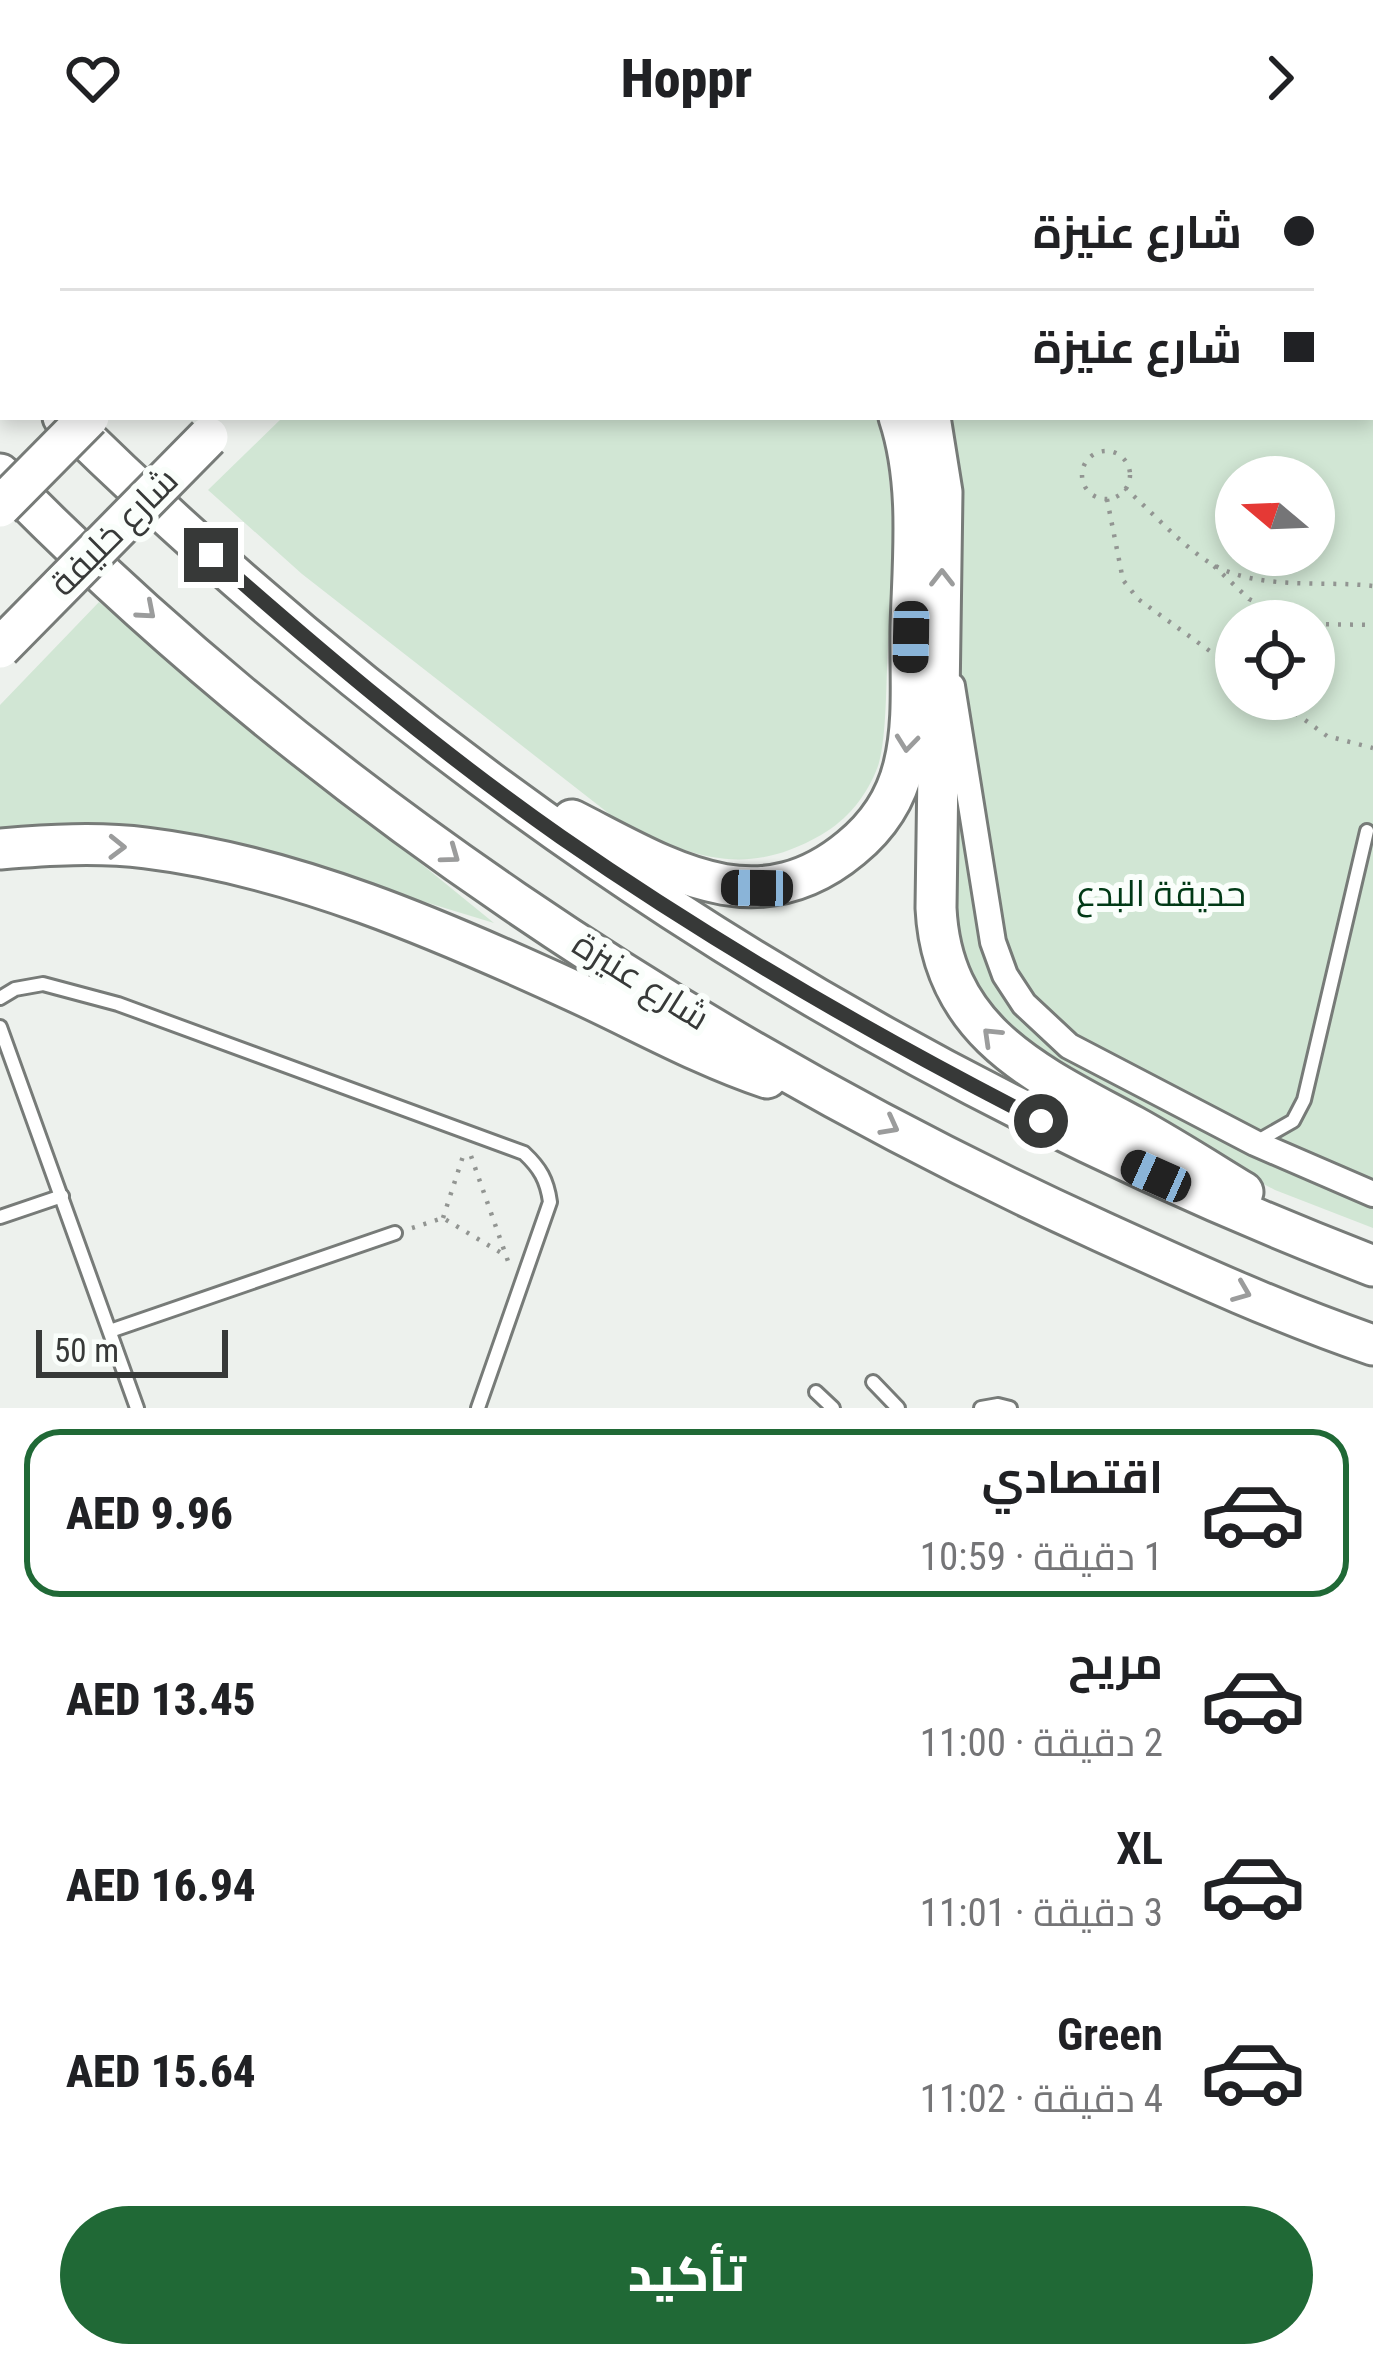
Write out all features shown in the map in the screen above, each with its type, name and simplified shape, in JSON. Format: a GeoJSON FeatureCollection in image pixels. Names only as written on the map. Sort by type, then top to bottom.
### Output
{"type":"FeatureCollection","features":[{"type":"Feature","properties":{"kind":"main road","name":"شارع عنيزة"},"geometry":{"type":"LineString","coordinates":[[66,420],[177,526],[313,645],[451,756],[669,910],[859,1024],[1124,1162],[1373,1266]]}},
{"type":"Feature","properties":{"kind":"main road"},"geometry":{"type":"LineString","coordinates":[[0,507],[86,420]]}},
{"type":"Feature","properties":{"kind":"main road"},"geometry":{"type":"LineString","coordinates":[[451,756],[633,851],[707,882],[757,888],[803,877],[836,861],[880,820],[905,763],[914,525],[900,420]]}},
{"type":"Feature","properties":{"kind":"main road"},"geometry":{"type":"LineString","coordinates":[[930,420],[942,492],[937,931],[948,971],[967,1011],[994,1041],[1033,1070],[1251,1197],[1299,1237]]}},
{"type":"Feature","properties":{"kind":"main road","name":"شارع خليفة"},"geometry":{"type":"LineString","coordinates":[[0,648],[219,427]]}},
{"type":"Feature","properties":{"kind":"main road","name":"شارع عنيزة"},"geometry":{"type":"LineString","coordinates":[[0,474],[53,529],[179,640],[405,822],[596,953],[833,1096],[1044,1205],[1366,1346]]}},
{"type":"Feature","properties":{"kind":"main road"},"geometry":{"type":"LineString","coordinates":[[0,848],[143,848],[233,864],[412,923],[536,974],[723,1063],[833,1096]]}},
{"type":"Feature","properties":{"kind":"street"},"geometry":{"type":"LineString","coordinates":[[941,628],[965,752],[986,910],[1012,988],[1036,1018],[1069,1046],[1255,1143],[1373,1194]]}},
{"type":"Feature","properties":{"kind":"lane"},"geometry":{"type":"LineString","coordinates":[[1255,1143],[1293,1121],[1304,1100],[1367,831]]}},
{"type":"Feature","properties":{"kind":"lane"},"geometry":{"type":"LineString","coordinates":[[0,998],[16,989],[43,984],[118,1004],[524,1153],[538,1166],[550,1202],[478,1408]]}},
{"type":"Feature","properties":{"kind":"lane"},"geometry":{"type":"LineString","coordinates":[[0,1027],[137,1408]]}},
{"type":"Feature","properties":{"kind":"lane"},"geometry":{"type":"LineString","coordinates":[[0,1217],[62,1196]]}},
{"type":"Feature","properties":{"kind":"lane"},"geometry":{"type":"LineString","coordinates":[[110,1331],[395,1233]]}},
{"type":"Feature","properties":{"kind":"lane"},"geometry":{"type":"LineString","coordinates":[[873,1382],[898,1408]]}},
{"type":"Feature","properties":{"kind":"lane"},"geometry":{"type":"LineString","coordinates":[[816,1392],[832,1408]]}},
{"type":"Feature","properties":{"kind":"lane"},"geometry":{"type":"LineString","coordinates":[[981,1408],[1010,1408]]}},
{"type":"Feature","properties":{"kind":"path"},"geometry":{"type":"LineString","coordinates":[[1110,450],[1126,462],[1130,471],[1125,488],[1107,499],[1090,494],[1085,486],[1086,467],[1097,452],[1110,450]]}},
{"type":"Feature","properties":{"kind":"path"},"geometry":{"type":"LineString","coordinates":[[1125,488],[1251,600]]}},
{"type":"Feature","properties":{"kind":"path"},"geometry":{"type":"LineString","coordinates":[[1107,499],[1123,580],[1138,599],[1215,655]]}},
{"type":"Feature","properties":{"kind":"path"},"geometry":{"type":"LineString","coordinates":[[1213,565],[1288,583],[1373,586]]}},
{"type":"Feature","properties":{"kind":"path"},"geometry":{"type":"LineString","coordinates":[[1335,625],[1373,626]]}},
{"type":"Feature","properties":{"kind":"path"},"geometry":{"type":"LineString","coordinates":[[1306,720],[1328,736],[1373,748]]}},
{"type":"Feature","properties":{"kind":"path"},"geometry":{"type":"LineString","coordinates":[[442,1218],[467,1144],[519,1292]]}},
{"type":"Feature","properties":{"kind":"path"},"geometry":{"type":"LineString","coordinates":[[395,1233],[442,1218],[506,1256]]}},
{"type":"Feature","properties":{"kind":"green space"},"geometry":{"type":"Polygon","coordinates":[[[280,420],[880,420],[891,502],[892,590],[878,766],[862,797],[839,822],[794,848],[744,859],[672,846],[621,823],[302,574],[208,490],[280,420]]]}},
{"type":"Feature","properties":{"kind":"green space","name":"حديقة البدع"},"geometry":{"type":"Polygon","coordinates":[[[940,420],[1373,420],[1373,1228],[1275,1190],[1020,1055],[952,957],[940,420]]]}},
{"type":"Feature","properties":{"kind":"green space"},"geometry":{"type":"Polygon","coordinates":[[[99,602],[494,923],[221,840],[99,823],[0,832],[0,705],[99,602]]]}},
{"type":"Feature","properties":{"kind":"route"},"geometry":{"type":"LineString","coordinates":[[211,555],[421,734],[558,835],[720,942],[859,1024],[1041,1121]]}}]}
